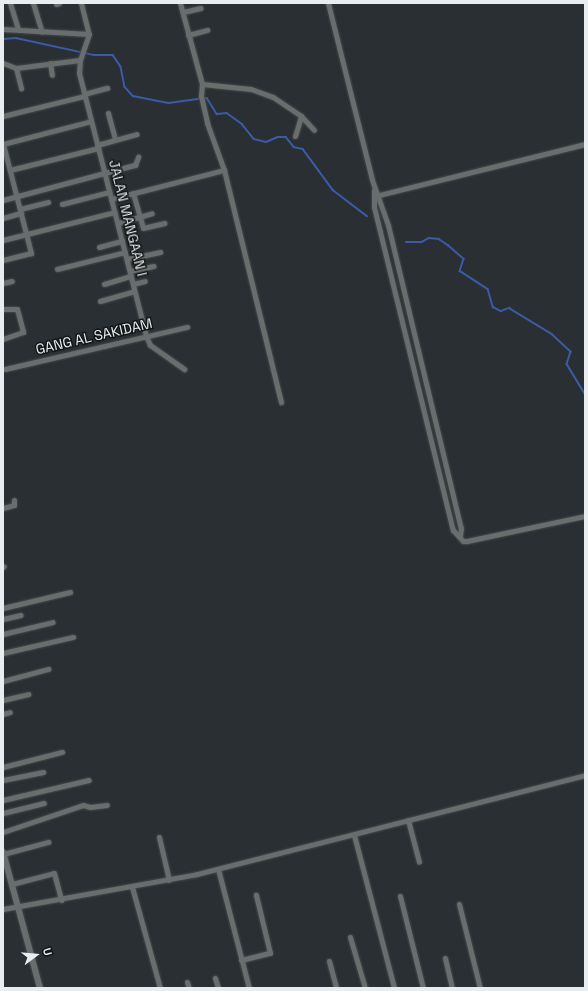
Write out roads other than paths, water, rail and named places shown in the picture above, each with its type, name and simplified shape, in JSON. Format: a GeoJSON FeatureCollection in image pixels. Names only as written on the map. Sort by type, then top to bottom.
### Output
{"type":"FeatureCollection","features":[{"type":"Feature","properties":{"kind":"street"},"geometry":{"type":"LineString","coordinates":[[10,3],[18,30]]}},
{"type":"Feature","properties":{"kind":"street"},"geometry":{"type":"LineString","coordinates":[[33,3],[42,32]]}},
{"type":"Feature","properties":{"kind":"street"},"geometry":{"type":"LineString","coordinates":[[3,63],[16,68],[50,63],[81,56],[89,34],[81,3]]}},
{"type":"Feature","properties":{"kind":"street"},"geometry":{"type":"LineString","coordinates":[[180,3],[202,84],[202,98],[210,134],[217,146],[224,170],[281,402]]}},
{"type":"Feature","properties":{"kind":"street"},"geometry":{"type":"LineString","coordinates":[[328,3],[376,196],[388,226],[456,505],[461,528],[460,536]]}},
{"type":"Feature","properties":{"kind":"street"},"geometry":{"type":"LineString","coordinates":[[183,12],[201,8]]}},
{"type":"Feature","properties":{"kind":"street"},"geometry":{"type":"LineString","coordinates":[[3,29],[89,34]]}},
{"type":"Feature","properties":{"kind":"street"},"geometry":{"type":"LineString","coordinates":[[188,35],[207,30]]}},
{"type":"Feature","properties":{"kind":"street","name":"JALAN MANGAAN I"},"geometry":{"type":"LineString","coordinates":[[81,56],[79,73],[84,95],[146,336],[150,345],[184,369]]}},
{"type":"Feature","properties":{"kind":"street"},"geometry":{"type":"LineString","coordinates":[[50,63],[52,75]]}},
{"type":"Feature","properties":{"kind":"street"},"geometry":{"type":"LineString","coordinates":[[16,68],[21,88]]}},
{"type":"Feature","properties":{"kind":"street"},"geometry":{"type":"LineString","coordinates":[[202,84],[262,93],[301,116],[314,130]]}},
{"type":"Feature","properties":{"kind":"street"},"geometry":{"type":"LineString","coordinates":[[3,116],[107,88]]}},
{"type":"Feature","properties":{"kind":"street"},"geometry":{"type":"LineString","coordinates":[[108,113],[115,139]]}},
{"type":"Feature","properties":{"kind":"street"},"geometry":{"type":"LineString","coordinates":[[296,136],[301,116]]}},
{"type":"Feature","properties":{"kind":"street"},"geometry":{"type":"LineString","coordinates":[[3,260],[31,253],[3,144],[91,121]]}},
{"type":"Feature","properties":{"kind":"street"},"geometry":{"type":"LineString","coordinates":[[10,170],[137,134]]}},
{"type":"Feature","properties":{"kind":"street"},"geometry":{"type":"LineString","coordinates":[[376,196],[585,144]]}},
{"type":"Feature","properties":{"kind":"street"},"geometry":{"type":"LineString","coordinates":[[3,200],[135,165],[138,157]]}},
{"type":"Feature","properties":{"kind":"street"},"geometry":{"type":"LineString","coordinates":[[111,199],[224,170]]}},
{"type":"Feature","properties":{"kind":"street"},"geometry":{"type":"LineString","coordinates":[[62,204],[109,192]]}},
{"type":"Feature","properties":{"kind":"street"},"geometry":{"type":"LineString","coordinates":[[133,193],[144,228],[164,223]]}},
{"type":"Feature","properties":{"kind":"street"},"geometry":{"type":"LineString","coordinates":[[376,196],[374,207],[453,530],[460,536],[462,541],[467,541],[585,516]]}},
{"type":"Feature","properties":{"kind":"street"},"geometry":{"type":"LineString","coordinates":[[3,218],[48,202]]}},
{"type":"Feature","properties":{"kind":"street"},"geometry":{"type":"LineString","coordinates":[[3,240],[115,212]]}},
{"type":"Feature","properties":{"kind":"street"},"geometry":{"type":"LineString","coordinates":[[118,223],[152,213]]}},
{"type":"Feature","properties":{"kind":"street"},"geometry":{"type":"LineString","coordinates":[[99,247],[122,241]]}},
{"type":"Feature","properties":{"kind":"street"},"geometry":{"type":"LineString","coordinates":[[57,269],[125,252]]}},
{"type":"Feature","properties":{"kind":"street"},"geometry":{"type":"LineString","coordinates":[[127,259],[160,252]]}},
{"type":"Feature","properties":{"kind":"street"},"geometry":{"type":"LineString","coordinates":[[104,284],[153,266]]}},
{"type":"Feature","properties":{"kind":"street"},"geometry":{"type":"LineString","coordinates":[[3,283],[12,281]]}},
{"type":"Feature","properties":{"kind":"street"},"geometry":{"type":"LineString","coordinates":[[133,284],[145,281]]}},
{"type":"Feature","properties":{"kind":"street"},"geometry":{"type":"LineString","coordinates":[[100,301],[134,291]]}},
{"type":"Feature","properties":{"kind":"street"},"geometry":{"type":"LineString","coordinates":[[3,309],[17,309],[23,332],[3,340]]}},
{"type":"Feature","properties":{"kind":"street","name":"GANG AL SAKIDAM"},"geometry":{"type":"LineString","coordinates":[[5,369],[187,327]]}},
{"type":"Feature","properties":{"kind":"street"},"geometry":{"type":"LineString","coordinates":[[3,508],[14,505],[14,500]]}},
{"type":"Feature","properties":{"kind":"street"},"geometry":{"type":"LineString","coordinates":[[3,608],[70,592]]}},
{"type":"Feature","properties":{"kind":"street"},"geometry":{"type":"LineString","coordinates":[[3,619],[20,614]]}},
{"type":"Feature","properties":{"kind":"street"},"geometry":{"type":"LineString","coordinates":[[3,634],[53,622]]}},
{"type":"Feature","properties":{"kind":"street"},"geometry":{"type":"LineString","coordinates":[[3,653],[73,637]]}},
{"type":"Feature","properties":{"kind":"street"},"geometry":{"type":"LineString","coordinates":[[3,681],[48,669]]}},
{"type":"Feature","properties":{"kind":"street"},"geometry":{"type":"LineString","coordinates":[[3,700],[28,694]]}},
{"type":"Feature","properties":{"kind":"street"},"geometry":{"type":"LineString","coordinates":[[3,714],[10,712]]}},
{"type":"Feature","properties":{"kind":"street"},"geometry":{"type":"LineString","coordinates":[[3,767],[62,752]]}},
{"type":"Feature","properties":{"kind":"street"},"geometry":{"type":"LineString","coordinates":[[3,780],[43,772]]}},
{"type":"Feature","properties":{"kind":"street"},"geometry":{"type":"LineString","coordinates":[[3,909],[132,887],[218,869],[585,775]]}},
{"type":"Feature","properties":{"kind":"street"},"geometry":{"type":"LineString","coordinates":[[3,800],[89,780]]}},
{"type":"Feature","properties":{"kind":"street"},"geometry":{"type":"LineString","coordinates":[[3,813],[44,803]]}},
{"type":"Feature","properties":{"kind":"street"},"geometry":{"type":"LineString","coordinates":[[3,832],[83,805],[90,807],[107,804]]}},
{"type":"Feature","properties":{"kind":"street"},"geometry":{"type":"LineString","coordinates":[[408,820],[419,862]]}},
{"type":"Feature","properties":{"kind":"street"},"geometry":{"type":"LineString","coordinates":[[354,835],[394,988]]}},
{"type":"Feature","properties":{"kind":"street"},"geometry":{"type":"LineString","coordinates":[[159,837],[169,880]]}},
{"type":"Feature","properties":{"kind":"street"},"geometry":{"type":"LineString","coordinates":[[40,988],[12,884],[6,872],[3,855],[48,842]]}},
{"type":"Feature","properties":{"kind":"street"},"geometry":{"type":"LineString","coordinates":[[218,869],[249,988]]}},
{"type":"Feature","properties":{"kind":"street"},"geometry":{"type":"LineString","coordinates":[[12,884],[53,873],[61,898]]}},
{"type":"Feature","properties":{"kind":"street"},"geometry":{"type":"LineString","coordinates":[[132,887],[160,988]]}},
{"type":"Feature","properties":{"kind":"street"},"geometry":{"type":"LineString","coordinates":[[241,960],[270,953],[256,895]]}},
{"type":"Feature","properties":{"kind":"street"},"geometry":{"type":"LineString","coordinates":[[400,896],[423,988]]}},
{"type":"Feature","properties":{"kind":"street"},"geometry":{"type":"LineString","coordinates":[[459,904],[480,988]]}},
{"type":"Feature","properties":{"kind":"street"},"geometry":{"type":"LineString","coordinates":[[350,937],[365,988]]}},
{"type":"Feature","properties":{"kind":"street"},"geometry":{"type":"LineString","coordinates":[[445,958],[452,988]]}},
{"type":"Feature","properties":{"kind":"street"},"geometry":{"type":"LineString","coordinates":[[329,961],[336,988]]}},
{"type":"Feature","properties":{"kind":"street"},"geometry":{"type":"LineString","coordinates":[[215,978],[218,988]]}},
{"type":"Feature","properties":{"kind":"street"},"geometry":{"type":"LineString","coordinates":[[188,982],[189,988]]}},
{"type":"Feature","properties":{"kind":"waterway"},"geometry":{"type":"LineString","coordinates":[[3,39],[16,38],[94,55],[113,55],[121,67],[125,87],[133,96],[169,103],[199,99]]}},
{"type":"Feature","properties":{"kind":"waterway"},"geometry":{"type":"LineString","coordinates":[[203,99],[207,98],[217,114],[227,113],[242,124],[254,139],[266,142],[278,137],[286,137],[294,147],[303,149],[333,190],[367,216]]}},
{"type":"Feature","properties":{"kind":"waterway"},"geometry":{"type":"LineString","coordinates":[[406,242],[422,242],[429,238],[439,239],[448,245],[464,259],[460,271],[488,289],[493,307],[501,311],[509,308],[552,334],[571,352],[567,364],[585,394]]}}]}
